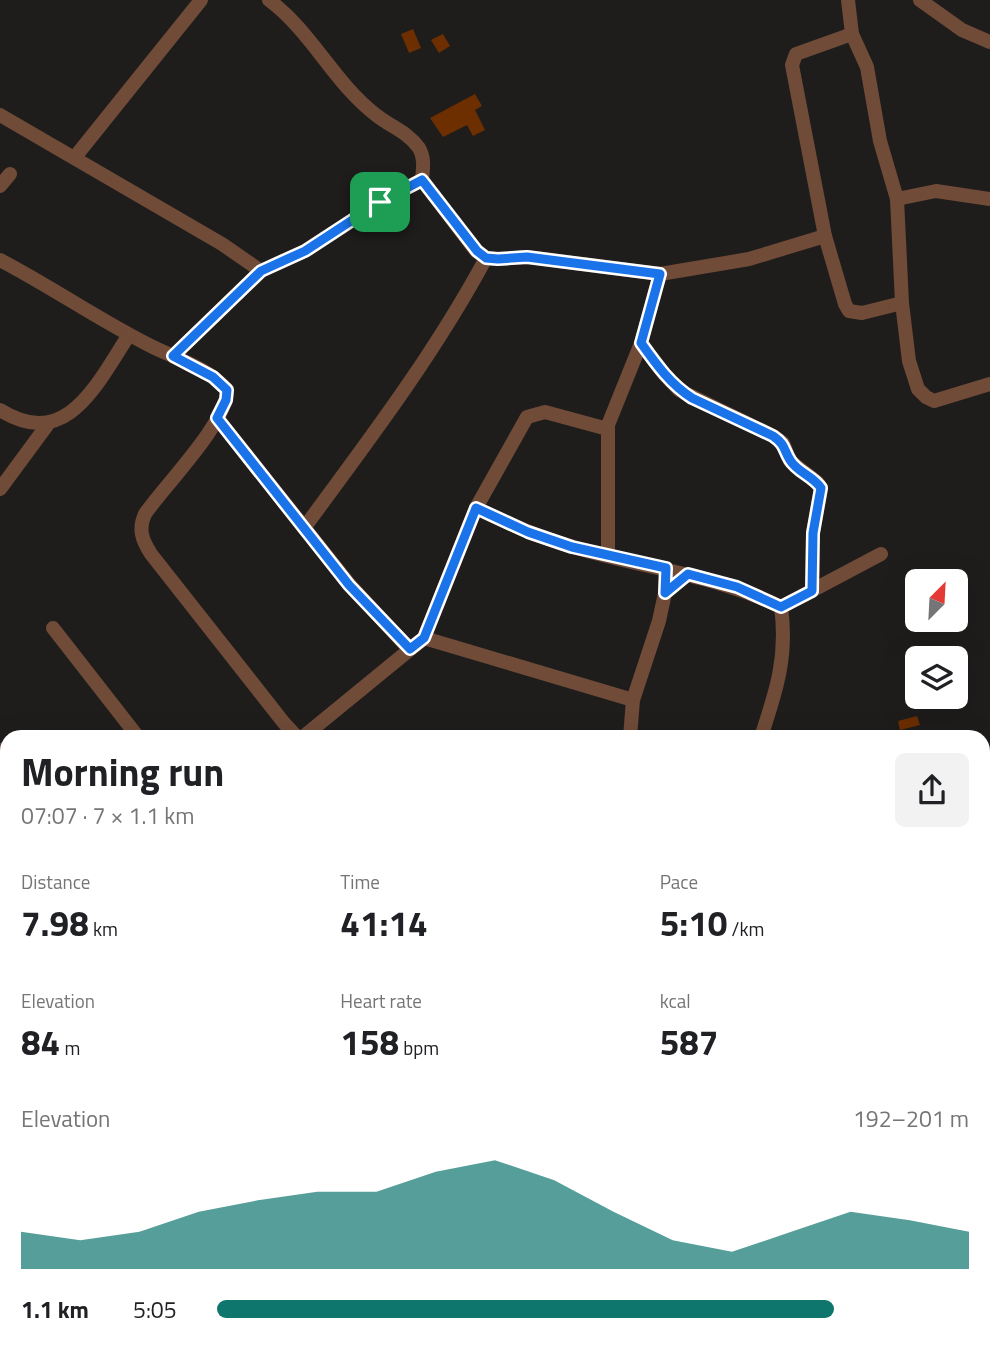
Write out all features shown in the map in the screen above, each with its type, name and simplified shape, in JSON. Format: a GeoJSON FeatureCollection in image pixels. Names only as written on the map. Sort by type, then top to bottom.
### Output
{"type":"FeatureCollection","features":[{"type":"Feature","properties":{"kind":"street"},"geometry":{"type":"LineString","coordinates":[[75,157],[201,0]]}},
{"type":"Feature","properties":{"kind":"street"},"geometry":{"type":"LineString","coordinates":[[269,0],[300,28],[360,101],[413,140],[421,151],[424,163],[422,180],[477,251],[486,258],[527,257],[660,274],[749,260],[825,236]]}},
{"type":"Feature","properties":{"kind":"street"},"geometry":{"type":"LineString","coordinates":[[848,0],[852,34],[867,67],[880,141],[897,199],[902,303],[909,361],[918,389],[934,401],[990,384]]}},
{"type":"Feature","properties":{"kind":"street"},"geometry":{"type":"LineString","coordinates":[[920,0],[962,30],[990,42]]}},
{"type":"Feature","properties":{"kind":"street"},"geometry":{"type":"LineString","coordinates":[[852,34],[796,54],[792,65],[825,236],[845,304],[849,311],[862,313],[902,303]]}},
{"type":"Feature","properties":{"kind":"street"},"geometry":{"type":"LineString","coordinates":[[0,115],[222,244],[261,271]]}},
{"type":"Feature","properties":{"kind":"street"},"geometry":{"type":"LineString","coordinates":[[0,186],[10,174]]}},
{"type":"Feature","properties":{"kind":"street"},"geometry":{"type":"LineString","coordinates":[[173,356],[261,271],[305,251],[380,202],[422,180]]}},
{"type":"Feature","properties":{"kind":"street"},"geometry":{"type":"LineString","coordinates":[[897,199],[936,191],[990,199]]}},
{"type":"Feature","properties":{"kind":"street"},"geometry":{"type":"LineString","coordinates":[[304,528],[431,350],[486,258]]}},
{"type":"Feature","properties":{"kind":"street"},"geometry":{"type":"LineString","coordinates":[[0,260],[129,335],[213,377],[227,390],[226,400],[217,418],[170,484],[145,513],[141,533],[151,554],[290,730]]}},
{"type":"Feature","properties":{"kind":"street"},"geometry":{"type":"LineString","coordinates":[[608,555],[608,425],[641,343],[660,274]]}},
{"type":"Feature","properties":{"kind":"street"},"geometry":{"type":"LineString","coordinates":[[0,410],[29,423],[48,424],[62,418],[84,401],[129,335]]}},
{"type":"Feature","properties":{"kind":"street"},"geometry":{"type":"LineString","coordinates":[[641,343],[679,390],[773,436],[783,443],[790,461],[817,482],[821,488],[821,496],[813,533],[812,591]]}},
{"type":"Feature","properties":{"kind":"street"},"geometry":{"type":"LineString","coordinates":[[312,730],[424,638],[476,508],[527,417],[545,412],[604,428],[608,425]]}},
{"type":"Feature","properties":{"kind":"street"},"geometry":{"type":"LineString","coordinates":[[217,418],[349,585],[410,649]]}},
{"type":"Feature","properties":{"kind":"street"},"geometry":{"type":"LineString","coordinates":[[0,489],[48,424]]}},
{"type":"Feature","properties":{"kind":"street"},"geometry":{"type":"LineString","coordinates":[[476,508],[528,532],[572,547],[737,587],[781,607]]}},
{"type":"Feature","properties":{"kind":"street"},"geometry":{"type":"LineString","coordinates":[[781,607],[881,554]]}},
{"type":"Feature","properties":{"kind":"street"},"geometry":{"type":"LineString","coordinates":[[631,730],[633,700],[659,621],[665,593],[666,568]]}},
{"type":"Feature","properties":{"kind":"street"},"geometry":{"type":"LineString","coordinates":[[665,593],[688,574]]}},
{"type":"Feature","properties":{"kind":"street"},"geometry":{"type":"LineString","coordinates":[[763,730],[781,671],[781,607]]}},
{"type":"Feature","properties":{"kind":"street"},"geometry":{"type":"LineString","coordinates":[[53,628],[133,730]]}},
{"type":"Feature","properties":{"kind":"street"},"geometry":{"type":"LineString","coordinates":[[424,638],[633,700]]}},
{"type":"Feature","properties":{"kind":"building"},"geometry":{"type":"Polygon","coordinates":[[[413,29],[421,48],[409,53],[401,34],[413,29]]]}},
{"type":"Feature","properties":{"kind":"building"},"geometry":{"type":"Polygon","coordinates":[[[443,34],[450,46],[439,53],[431,40],[443,34]]]}},
{"type":"Feature","properties":{"kind":"building"},"geometry":{"type":"Polygon","coordinates":[[[475,94],[482,106],[475,110],[485,130],[473,136],[467,125],[443,137],[430,118],[475,94]]]}},
{"type":"Feature","properties":{"kind":"building"},"geometry":{"type":"Polygon","coordinates":[[[917,716],[920,725],[900,730],[898,721],[917,716]]]}},
{"type":"Feature","properties":{"kind":"route"},"geometry":{"type":"LineString","coordinates":[[422,180],[477,251],[486,258],[527,257],[660,274],[641,343],[664,374],[679,390],[692,398],[783,443],[790,461],[821,488],[813,533],[812,591],[781,607],[737,587],[688,574],[665,593],[666,568],[572,547],[528,532],[476,508],[424,638],[410,649],[349,585],[217,418],[226,400],[227,390],[213,377],[173,356],[261,271],[305,251],[380,202],[422,180]]}}]}
